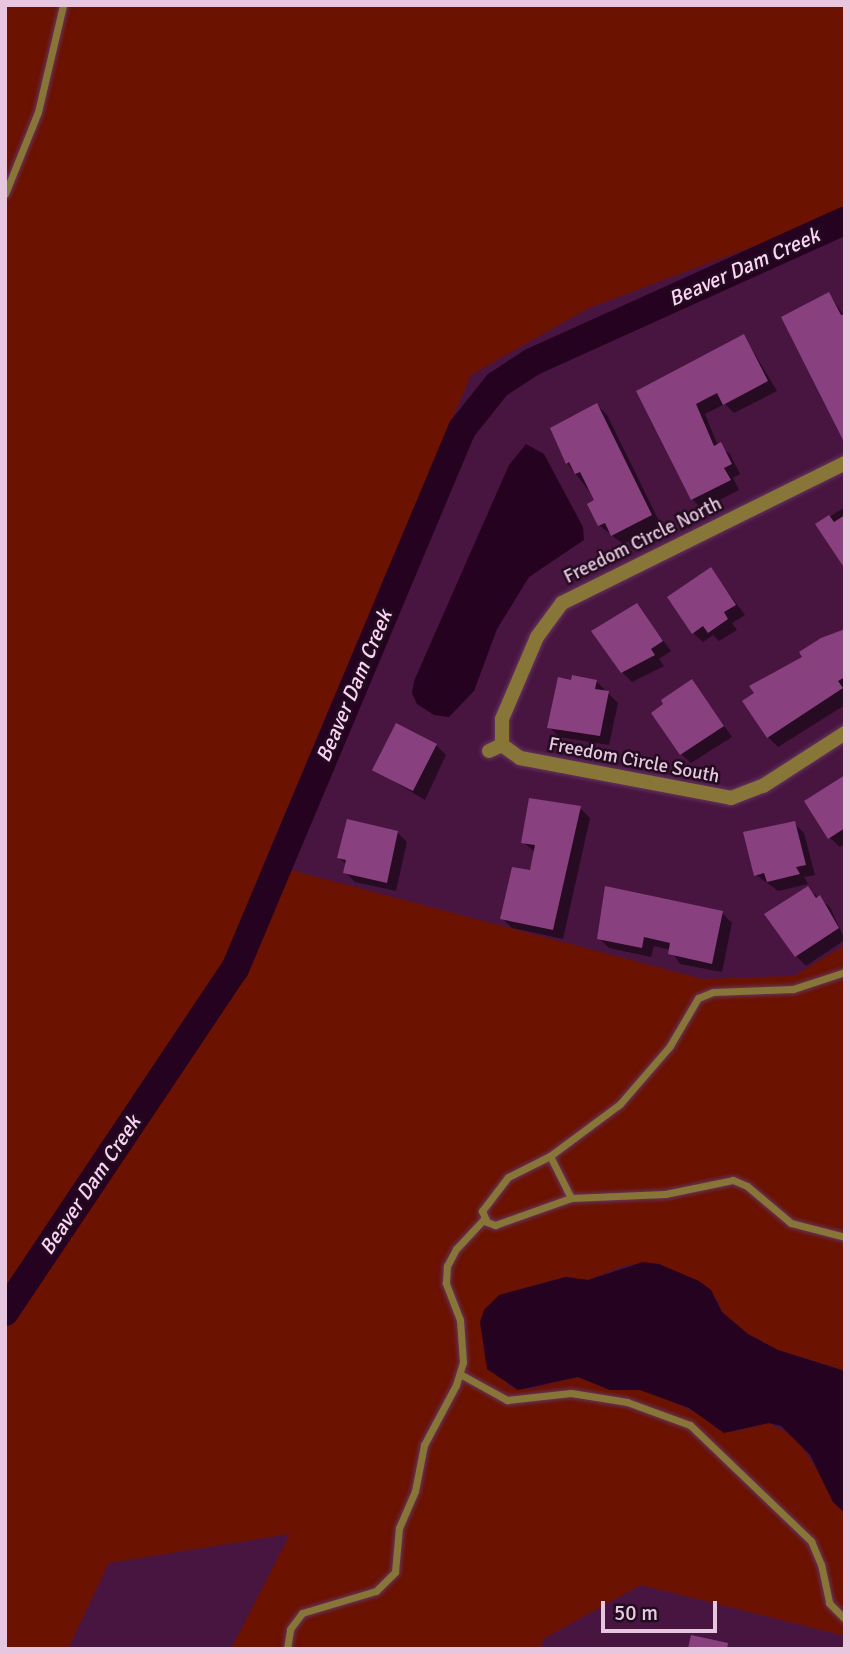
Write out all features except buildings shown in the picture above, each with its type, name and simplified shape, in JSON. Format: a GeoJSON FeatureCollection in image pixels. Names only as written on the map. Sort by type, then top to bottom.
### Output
{"type":"FeatureCollection","features":[{"type":"Feature","properties":{"kind":"street","name":"Freedom Circle North"},"geometry":{"type":"LineString","coordinates":[[495,748],[502,719],[532,649],[562,603],[845,463]]}},
{"type":"Feature","properties":{"kind":"street","name":"Freedom Circle South"},"geometry":{"type":"LineString","coordinates":[[495,748],[520,758],[723,798],[763,786],[845,733]]}},
{"type":"Feature","properties":{"kind":"lane"},"geometry":{"type":"LineString","coordinates":[[5,194],[38,112],[63,5]]}},
{"type":"Feature","properties":{"kind":"lane"},"geometry":{"type":"LineString","coordinates":[[845,972],[793,989],[713,992],[698,998],[670,1046],[620,1104],[550,1156],[500,1184],[483,1207],[485,1219],[491,1224],[503,1223],[571,1198],[665,1194],[733,1180],[747,1186],[791,1223],[845,1237]]}},
{"type":"Feature","properties":{"kind":"lane"},"geometry":{"type":"LineString","coordinates":[[550,1156],[571,1198]]}},
{"type":"Feature","properties":{"kind":"lane"},"geometry":{"type":"LineString","coordinates":[[287,1649],[290,1629],[302,1613],[376,1591],[393,1577],[400,1528],[415,1492],[424,1445],[460,1374],[462,1335],[445,1275],[456,1249],[485,1219]]}},
{"type":"Feature","properties":{"kind":"lane"},"geometry":{"type":"LineString","coordinates":[[460,1374],[507,1399],[571,1393],[627,1402],[690,1425],[811,1541],[821,1564],[829,1603],[845,1619]]}},
{"type":"Feature","properties":{"kind":"shaded area"},"geometry":{"type":"Polygon","coordinates":[[[5,5],[845,5],[845,212],[589,308],[471,375],[264,863],[703,979],[794,976],[845,945],[845,1371],[778,1350],[748,1334],[722,1312],[719,1302],[660,1264],[626,1265],[588,1280],[566,1277],[499,1295],[508,1387],[529,1389],[578,1377],[610,1390],[640,1390],[661,1396],[705,1417],[717,1429],[732,1432],[769,1423],[796,1438],[827,1485],[833,1502],[845,1513],[845,1636],[641,1585],[543,1639],[541,1649],[231,1649],[290,1534],[109,1563],[68,1649],[5,1649],[5,5]]]}},
{"type":"Feature","properties":{"kind":"shaded area"},"geometry":{"type":"Polygon","coordinates":[[[526,444],[544,454],[583,527],[584,540],[529,577],[497,629],[474,691],[449,717],[434,715],[417,704],[412,693],[414,681],[509,465],[526,444]]]}},
{"type":"Feature","properties":{"kind":"shaded area"},"geometry":{"type":"Polygon","coordinates":[[[643,1262],[659,1264],[699,1281],[711,1290],[722,1312],[748,1334],[778,1350],[845,1371],[845,1513],[833,1502],[810,1455],[781,1426],[769,1423],[724,1433],[689,1408],[640,1390],[610,1390],[578,1377],[518,1390],[487,1369],[480,1322],[484,1310],[499,1295],[566,1277],[588,1280],[643,1262]]]}},
{"type":"Feature","properties":{"kind":"waterway","name":"Beaver Dam Creek"},"geometry":{"type":"LineString","coordinates":[[5,1312],[235,969],[462,429],[497,385],[532,362],[845,221]]}}]}
